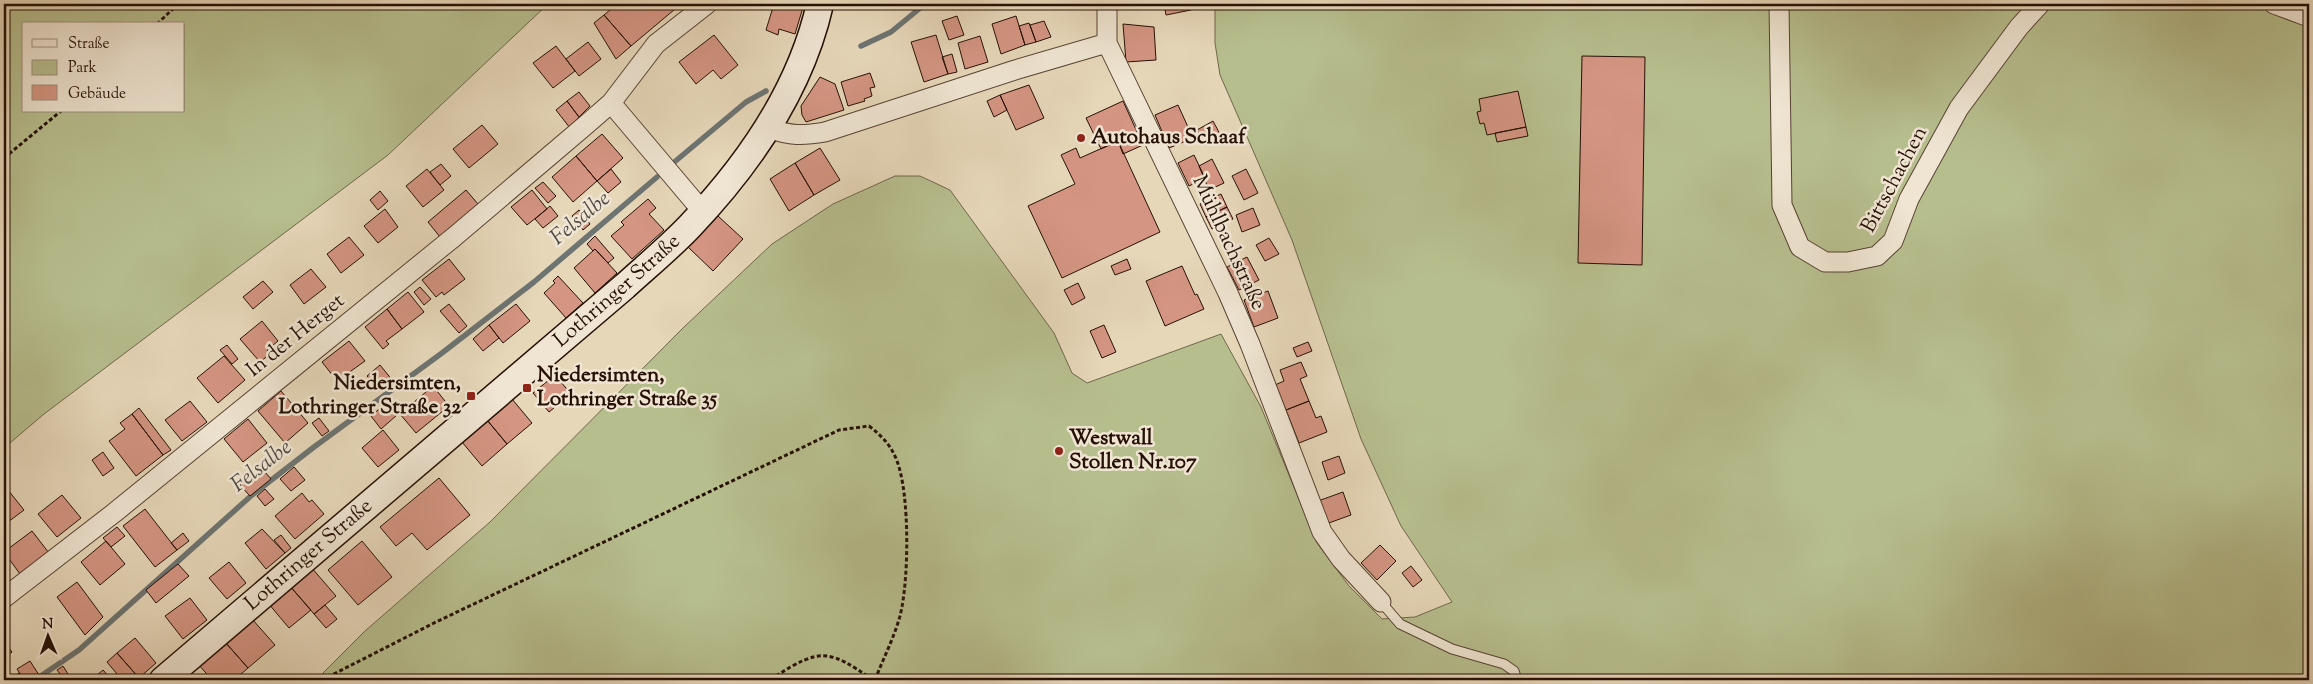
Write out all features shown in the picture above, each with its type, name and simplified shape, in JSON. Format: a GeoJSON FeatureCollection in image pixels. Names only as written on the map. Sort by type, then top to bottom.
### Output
{"type":"FeatureCollection","features":[{"type":"Feature","properties":{"kind":"main road","name":"Lothringer Straße"},"geometry":{"type":"LineString","coordinates":[[163,680],[625,286],[703,212],[768,128],[798,69],[820,4]]}},
{"type":"Feature","properties":{"kind":"street","name":"In der Herget"},"geometry":{"type":"LineString","coordinates":[[4,598],[114,513],[438,250],[611,104],[656,44],[707,4]]}},
{"type":"Feature","properties":{"kind":"street"},"geometry":{"type":"LineString","coordinates":[[768,128],[788,135],[805,136],[825,132],[1014,70],[1106,43],[1107,4]]}},
{"type":"Feature","properties":{"kind":"street","name":"Bittschachen"},"geometry":{"type":"LineString","coordinates":[[1779,4],[1782,205],[1800,247],[1825,262],[1848,262],[1877,256],[1893,242],[1909,199],[1959,108],[2019,27],[2040,4]]}},
{"type":"Feature","properties":{"kind":"street"},"geometry":{"type":"LineString","coordinates":[[2274,4],[2309,17]]}},
{"type":"Feature","properties":{"kind":"street","name":"Mühlbachstraße"},"geometry":{"type":"LineString","coordinates":[[1106,43],[1207,247],[1235,310],[1322,532],[1341,559],[1382,602]]}},
{"type":"Feature","properties":{"kind":"street"},"geometry":{"type":"LineString","coordinates":[[611,104],[703,212]]}},
{"type":"Feature","properties":{"kind":"lane","name":"Mühlbachstraße"},"geometry":{"type":"LineString","coordinates":[[1382,602],[1400,624],[1452,649],[1504,664],[1514,671],[1517,680]]}},
{"type":"Feature","properties":{"kind":"path"},"geometry":{"type":"LineString","coordinates":[[159,22],[178,4]]}},
{"type":"Feature","properties":{"kind":"path"},"geometry":{"type":"LineString","coordinates":[[4,158],[60,112]]}},
{"type":"Feature","properties":{"kind":"path"},"geometry":{"type":"LineString","coordinates":[[322,680],[436,622],[839,430],[869,426],[887,441],[898,462],[904,502],[907,562],[900,616],[874,680],[849,664],[823,654],[801,660],[776,676]]}},
{"type":"Feature","properties":{"kind":"green space"},"geometry":{"type":"Polygon","coordinates":[[[4,4],[548,4],[388,155],[44,414],[4,448],[4,4]]]}},
{"type":"Feature","properties":{"kind":"green space"},"geometry":{"type":"Polygon","coordinates":[[[1215,4],[2309,4],[2309,680],[319,680],[323,673],[365,631],[490,522],[683,328],[772,244],[833,204],[895,176],[920,176],[950,190],[1054,333],[1072,373],[1087,383],[1221,334],[1261,407],[1317,543],[1349,586],[1382,619],[1415,617],[1452,602],[1401,526],[1361,439],[1292,240],[1220,75],[1215,43],[1215,4]]]}},
{"type":"Feature","properties":{"kind":"building"},"geometry":{"type":"Polygon","coordinates":[[[617,4],[681,4],[631,46],[604,15],[617,4]]]}},
{"type":"Feature","properties":{"kind":"building"},"geometry":{"type":"Polygon","coordinates":[[[774,4],[804,4],[795,34],[779,29],[778,35],[766,30],[774,4]]]}},
{"type":"Feature","properties":{"kind":"building"},"geometry":{"type":"Polygon","coordinates":[[[1164,4],[1190,4],[1191,10],[1166,15],[1164,4]]]}},
{"type":"Feature","properties":{"kind":"building"},"geometry":{"type":"Polygon","coordinates":[[[604,15],[631,46],[616,59],[594,23],[604,15]]]}},
{"type":"Feature","properties":{"kind":"building"},"geometry":{"type":"Polygon","coordinates":[[[957,16],[964,35],[949,40],[942,21],[957,16]]]}},
{"type":"Feature","properties":{"kind":"building"},"geometry":{"type":"Polygon","coordinates":[[[1016,16],[1025,45],[1001,54],[992,24],[1016,16]]]}},
{"type":"Feature","properties":{"kind":"building"},"geometry":{"type":"Polygon","coordinates":[[[1044,21],[1051,37],[1036,42],[1030,25],[1044,21]]]}},
{"type":"Feature","properties":{"kind":"building"},"geometry":{"type":"Polygon","coordinates":[[[1029,23],[1036,42],[1025,45],[1019,26],[1029,23]]]}},
{"type":"Feature","properties":{"kind":"building"},"geometry":{"type":"Polygon","coordinates":[[[1123,24],[1154,27],[1156,60],[1126,62],[1123,24]]]}},
{"type":"Feature","properties":{"kind":"building"},"geometry":{"type":"Polygon","coordinates":[[[714,35],[738,65],[721,79],[713,70],[696,84],[679,62],[714,35]]]}},
{"type":"Feature","properties":{"kind":"building"},"geometry":{"type":"Polygon","coordinates":[[[936,35],[948,74],[924,82],[911,42],[936,35]]]}},
{"type":"Feature","properties":{"kind":"building"},"geometry":{"type":"Polygon","coordinates":[[[980,36],[988,62],[965,69],[958,43],[980,36]]]}},
{"type":"Feature","properties":{"kind":"building"},"geometry":{"type":"Polygon","coordinates":[[[588,42],[601,59],[579,76],[566,59],[588,42]]]}},
{"type":"Feature","properties":{"kind":"building"},"geometry":{"type":"Polygon","coordinates":[[[556,46],[575,71],[553,88],[533,63],[556,46]]]}},
{"type":"Feature","properties":{"kind":"building"},"geometry":{"type":"Polygon","coordinates":[[[952,54],[957,72],[948,74],[942,57],[952,54]]]}},
{"type":"Feature","properties":{"kind":"building"},"geometry":{"type":"Polygon","coordinates":[[[1582,56],[1645,57],[1642,265],[1578,263],[1582,56]]]}},
{"type":"Feature","properties":{"kind":"building"},"geometry":{"type":"Polygon","coordinates":[[[870,73],[875,87],[870,88],[872,96],[864,99],[865,101],[848,106],[841,82],[870,73]]]}},
{"type":"Feature","properties":{"kind":"building"},"geometry":{"type":"Polygon","coordinates":[[[820,77],[835,84],[844,110],[806,122],[802,115],[801,106],[820,77]]]}},
{"type":"Feature","properties":{"kind":"building"},"geometry":{"type":"Polygon","coordinates":[[[1029,85],[1044,118],[1016,130],[1000,95],[1029,85]]]}},
{"type":"Feature","properties":{"kind":"building"},"geometry":{"type":"Polygon","coordinates":[[[1518,91],[1526,127],[1487,135],[1484,123],[1480,124],[1477,112],[1481,111],[1479,99],[1518,91]]]}},
{"type":"Feature","properties":{"kind":"building"},"geometry":{"type":"Polygon","coordinates":[[[579,92],[590,106],[579,117],[567,101],[579,92]]]}},
{"type":"Feature","properties":{"kind":"building"},"geometry":{"type":"Polygon","coordinates":[[[1000,95],[1007,110],[994,117],[987,101],[1000,95]]]}},
{"type":"Feature","properties":{"kind":"building"},"geometry":{"type":"Polygon","coordinates":[[[567,101],[579,117],[570,128],[556,110],[567,101]]]}},
{"type":"Feature","properties":{"kind":"building"},"geometry":{"type":"Polygon","coordinates":[[[1123,101],[1143,145],[1123,154],[1118,141],[1101,149],[1086,118],[1123,101]]]}},
{"type":"Feature","properties":{"kind":"building"},"geometry":{"type":"Polygon","coordinates":[[[1178,105],[1193,138],[1169,148],[1155,115],[1178,105]]]}},
{"type":"Feature","properties":{"kind":"building"},"geometry":{"type":"Polygon","coordinates":[[[1213,121],[1221,136],[1205,145],[1197,130],[1213,121]]]}},
{"type":"Feature","properties":{"kind":"building"},"geometry":{"type":"Polygon","coordinates":[[[482,125],[498,144],[469,168],[453,149],[482,125]]]}},
{"type":"Feature","properties":{"kind":"building"},"geometry":{"type":"Polygon","coordinates":[[[1526,127],[1528,136],[1497,142],[1495,133],[1526,127]]]}},
{"type":"Feature","properties":{"kind":"building"},"geometry":{"type":"Polygon","coordinates":[[[602,134],[623,158],[597,181],[576,156],[602,134]]]}},
{"type":"Feature","properties":{"kind":"building"},"geometry":{"type":"Polygon","coordinates":[[[1118,141],[1160,232],[1062,278],[1028,206],[1075,184],[1061,155],[1076,148],[1080,158],[1118,141]]]}},
{"type":"Feature","properties":{"kind":"building"},"geometry":{"type":"Polygon","coordinates":[[[820,148],[840,180],[814,195],[795,163],[820,148]]]}},
{"type":"Feature","properties":{"kind":"building"},"geometry":{"type":"Polygon","coordinates":[[[1194,155],[1205,178],[1189,186],[1178,163],[1194,155]]]}},
{"type":"Feature","properties":{"kind":"building"},"geometry":{"type":"Polygon","coordinates":[[[576,156],[597,181],[573,202],[552,177],[576,156]]]}},
{"type":"Feature","properties":{"kind":"building"},"geometry":{"type":"Polygon","coordinates":[[[1212,159],[1224,183],[1209,190],[1199,166],[1212,159]]]}},
{"type":"Feature","properties":{"kind":"building"},"geometry":{"type":"Polygon","coordinates":[[[795,163],[814,195],[789,211],[770,179],[795,163]]]}},
{"type":"Feature","properties":{"kind":"building"},"geometry":{"type":"Polygon","coordinates":[[[441,164],[451,176],[440,185],[430,172],[441,164]]]}},
{"type":"Feature","properties":{"kind":"building"},"geometry":{"type":"Polygon","coordinates":[[[427,169],[444,190],[423,207],[406,186],[427,169]]]}},
{"type":"Feature","properties":{"kind":"building"},"geometry":{"type":"Polygon","coordinates":[[[611,169],[621,182],[608,193],[597,181],[611,169]]]}},
{"type":"Feature","properties":{"kind":"building"},"geometry":{"type":"Polygon","coordinates":[[[1246,169],[1258,193],[1244,200],[1232,176],[1246,169]]]}},
{"type":"Feature","properties":{"kind":"building"},"geometry":{"type":"Polygon","coordinates":[[[543,182],[556,196],[548,203],[535,188],[543,182]]]}},
{"type":"Feature","properties":{"kind":"building"},"geometry":{"type":"Polygon","coordinates":[[[466,190],[478,204],[440,237],[428,222],[466,190]]]}},
{"type":"Feature","properties":{"kind":"building"},"geometry":{"type":"Polygon","coordinates":[[[532,190],[547,209],[527,225],[511,207],[532,190]]]}},
{"type":"Feature","properties":{"kind":"building"},"geometry":{"type":"Polygon","coordinates":[[[380,191],[388,201],[378,210],[370,200],[380,191]]]}},
{"type":"Feature","properties":{"kind":"building"},"geometry":{"type":"Polygon","coordinates":[[[1221,194],[1227,207],[1206,217],[1200,204],[1221,194]]]}},
{"type":"Feature","properties":{"kind":"building"},"geometry":{"type":"Polygon","coordinates":[[[648,199],[656,208],[649,214],[664,230],[632,259],[611,236],[624,225],[621,222],[648,199]]]}},
{"type":"Feature","properties":{"kind":"building"},"geometry":{"type":"Polygon","coordinates":[[[550,206],[558,216],[543,228],[535,219],[550,206]]]}},
{"type":"Feature","properties":{"kind":"building"},"geometry":{"type":"Polygon","coordinates":[[[1227,207],[1233,219],[1212,229],[1206,217],[1227,207]]]}},
{"type":"Feature","properties":{"kind":"building"},"geometry":{"type":"Polygon","coordinates":[[[1253,208],[1260,225],[1242,232],[1236,215],[1253,208]]]}},
{"type":"Feature","properties":{"kind":"building"},"geometry":{"type":"Polygon","coordinates":[[[385,209],[398,227],[378,243],[364,226],[385,209]]]}},
{"type":"Feature","properties":{"kind":"building"},"geometry":{"type":"Polygon","coordinates":[[[579,210],[590,224],[583,230],[572,216],[579,210]]]}},
{"type":"Feature","properties":{"kind":"building"},"geometry":{"type":"Polygon","coordinates":[[[718,216],[743,239],[713,271],[688,247],[718,216]]]}},
{"type":"Feature","properties":{"kind":"building"},"geometry":{"type":"Polygon","coordinates":[[[595,236],[614,258],[608,263],[595,249],[593,251],[587,244],[595,236]]]}},
{"type":"Feature","properties":{"kind":"building"},"geometry":{"type":"Polygon","coordinates":[[[349,237],[364,255],[341,273],[327,254],[349,237]]]}},
{"type":"Feature","properties":{"kind":"building"},"geometry":{"type":"Polygon","coordinates":[[[1269,238],[1279,254],[1265,261],[1256,245],[1269,238]]]}},
{"type":"Feature","properties":{"kind":"building"},"geometry":{"type":"Polygon","coordinates":[[[595,249],[617,273],[595,293],[574,268],[595,249]]]}},
{"type":"Feature","properties":{"kind":"building"},"geometry":{"type":"Polygon","coordinates":[[[1247,257],[1259,280],[1239,290],[1227,267],[1247,257]]]}},
{"type":"Feature","properties":{"kind":"building"},"geometry":{"type":"Polygon","coordinates":[[[449,259],[465,279],[444,295],[442,292],[436,297],[422,280],[449,259]]]}},
{"type":"Feature","properties":{"kind":"building"},"geometry":{"type":"Polygon","coordinates":[[[1127,259],[1131,269],[1115,275],[1111,266],[1127,259]]]}},
{"type":"Feature","properties":{"kind":"building"},"geometry":{"type":"Polygon","coordinates":[[[1182,266],[1195,295],[1197,294],[1204,309],[1165,326],[1146,281],[1182,266]]]}},
{"type":"Feature","properties":{"kind":"building"},"geometry":{"type":"Polygon","coordinates":[[[311,269],[326,287],[304,304],[290,285],[311,269]]]}},
{"type":"Feature","properties":{"kind":"building"},"geometry":{"type":"Polygon","coordinates":[[[558,276],[583,303],[566,318],[544,293],[555,283],[553,281],[558,276]]]}},
{"type":"Feature","properties":{"kind":"building"},"geometry":{"type":"Polygon","coordinates":[[[263,281],[273,292],[253,309],[243,297],[263,281]]]}},
{"type":"Feature","properties":{"kind":"building"},"geometry":{"type":"Polygon","coordinates":[[[1078,283],[1085,298],[1072,305],[1064,290],[1078,283]]]}},
{"type":"Feature","properties":{"kind":"building"},"geometry":{"type":"Polygon","coordinates":[[[420,287],[431,299],[424,305],[414,292],[420,287]]]}},
{"type":"Feature","properties":{"kind":"building"},"geometry":{"type":"Polygon","coordinates":[[[1268,291],[1278,318],[1254,327],[1244,300],[1268,291]]]}},
{"type":"Feature","properties":{"kind":"building"},"geometry":{"type":"Polygon","coordinates":[[[408,292],[424,312],[402,329],[387,309],[408,292]]]}},
{"type":"Feature","properties":{"kind":"building"},"geometry":{"type":"Polygon","coordinates":[[[449,304],[467,326],[459,333],[440,311],[449,304]]]}},
{"type":"Feature","properties":{"kind":"building"},"geometry":{"type":"Polygon","coordinates":[[[516,304],[530,321],[503,343],[489,325],[516,304]]]}},
{"type":"Feature","properties":{"kind":"building"},"geometry":{"type":"Polygon","coordinates":[[[387,309],[402,329],[386,341],[389,344],[383,349],[365,327],[387,309]]]}},
{"type":"Feature","properties":{"kind":"building"},"geometry":{"type":"Polygon","coordinates":[[[262,321],[278,341],[267,350],[270,354],[260,362],[240,339],[262,321]]]}},
{"type":"Feature","properties":{"kind":"building"},"geometry":{"type":"Polygon","coordinates":[[[489,325],[499,338],[483,351],[473,339],[489,325]]]}},
{"type":"Feature","properties":{"kind":"building"},"geometry":{"type":"Polygon","coordinates":[[[1104,325],[1116,352],[1102,358],[1090,331],[1104,325]]]}},
{"type":"Feature","properties":{"kind":"building"},"geometry":{"type":"Polygon","coordinates":[[[349,341],[365,361],[337,381],[322,362],[349,341]]]}},
{"type":"Feature","properties":{"kind":"building"},"geometry":{"type":"Polygon","coordinates":[[[1308,342],[1312,351],[1297,357],[1293,348],[1308,342]]]}},
{"type":"Feature","properties":{"kind":"building"},"geometry":{"type":"Polygon","coordinates":[[[227,345],[238,359],[232,364],[220,350],[227,345]]]}},
{"type":"Feature","properties":{"kind":"building"},"geometry":{"type":"Polygon","coordinates":[[[224,356],[245,380],[218,403],[197,378],[224,356]]]}},
{"type":"Feature","properties":{"kind":"building"},"geometry":{"type":"Polygon","coordinates":[[[1301,362],[1307,376],[1300,379],[1309,401],[1286,410],[1275,385],[1284,381],[1280,370],[1301,362]]]}},
{"type":"Feature","properties":{"kind":"building"},"geometry":{"type":"Polygon","coordinates":[[[380,365],[393,381],[379,391],[367,376],[380,365]]]}},
{"type":"Feature","properties":{"kind":"building"},"geometry":{"type":"Polygon","coordinates":[[[555,375],[571,394],[549,412],[533,393],[555,375]]]}},
{"type":"Feature","properties":{"kind":"building"},"geometry":{"type":"Polygon","coordinates":[[[433,386],[449,406],[416,433],[400,414],[433,386]]]}},
{"type":"Feature","properties":{"kind":"building"},"geometry":{"type":"Polygon","coordinates":[[[281,391],[308,423],[285,443],[258,411],[281,391]]]}},
{"type":"Feature","properties":{"kind":"building"},"geometry":{"type":"Polygon","coordinates":[[[512,399],[532,423],[507,444],[487,420],[512,399]]]}},
{"type":"Feature","properties":{"kind":"building"},"geometry":{"type":"Polygon","coordinates":[[[190,401],[207,422],[182,441],[165,420],[190,401]]]}},
{"type":"Feature","properties":{"kind":"building"},"geometry":{"type":"Polygon","coordinates":[[[1309,401],[1316,418],[1321,416],[1327,432],[1299,443],[1286,410],[1309,401]]]}},
{"type":"Feature","properties":{"kind":"building"},"geometry":{"type":"Polygon","coordinates":[[[386,403],[397,415],[381,429],[371,416],[386,403]]]}},
{"type":"Feature","properties":{"kind":"building"},"geometry":{"type":"Polygon","coordinates":[[[139,408],[171,450],[163,455],[132,414],[139,408]]]}},
{"type":"Feature","properties":{"kind":"building"},"geometry":{"type":"Polygon","coordinates":[[[132,414],[163,455],[136,476],[109,441],[125,429],[120,423],[132,414]]]}},
{"type":"Feature","properties":{"kind":"building"},"geometry":{"type":"Polygon","coordinates":[[[319,418],[329,431],[322,436],[312,423],[319,418]]]}},
{"type":"Feature","properties":{"kind":"building"},"geometry":{"type":"Polygon","coordinates":[[[248,419],[267,443],[243,462],[224,439],[248,419]]]}},
{"type":"Feature","properties":{"kind":"building"},"geometry":{"type":"Polygon","coordinates":[[[487,420],[507,444],[482,466],[462,442],[487,420]]]}},
{"type":"Feature","properties":{"kind":"building"},"geometry":{"type":"Polygon","coordinates":[[[383,430],[399,450],[378,467],[362,448],[383,430]]]}},
{"type":"Feature","properties":{"kind":"building"},"geometry":{"type":"Polygon","coordinates":[[[103,452],[114,468],[103,476],[92,460],[103,452]]]}},
{"type":"Feature","properties":{"kind":"building"},"geometry":{"type":"Polygon","coordinates":[[[1339,456],[1345,473],[1328,480],[1322,462],[1339,456]]]}},
{"type":"Feature","properties":{"kind":"building"},"geometry":{"type":"Polygon","coordinates":[[[259,465],[271,479],[250,496],[240,485],[247,479],[245,476],[259,465]]]}},
{"type":"Feature","properties":{"kind":"building"},"geometry":{"type":"Polygon","coordinates":[[[294,467],[305,480],[291,491],[280,479],[294,467]]]}},
{"type":"Feature","properties":{"kind":"building"},"geometry":{"type":"Polygon","coordinates":[[[439,478],[470,515],[427,550],[412,533],[396,546],[380,527],[439,478]]]}},
{"type":"Feature","properties":{"kind":"building"},"geometry":{"type":"Polygon","coordinates":[[[265,489],[274,499],[265,506],[257,496],[265,489]]]}},
{"type":"Feature","properties":{"kind":"building"},"geometry":{"type":"Polygon","coordinates":[[[8,490],[24,510],[4,525],[4,493],[8,490]]]}},
{"type":"Feature","properties":{"kind":"building"},"geometry":{"type":"Polygon","coordinates":[[[1343,492],[1351,515],[1326,524],[1318,501],[1343,492]]]}},
{"type":"Feature","properties":{"kind":"building"},"geometry":{"type":"Polygon","coordinates":[[[302,493],[309,502],[312,500],[324,514],[295,539],[275,516],[302,493]]]}},
{"type":"Feature","properties":{"kind":"building"},"geometry":{"type":"Polygon","coordinates":[[[62,495],[81,518],[57,537],[38,514],[62,495]]]}},
{"type":"Feature","properties":{"kind":"building"},"geometry":{"type":"Polygon","coordinates":[[[145,509],[177,550],[155,567],[123,526],[145,509]]]}},
{"type":"Feature","properties":{"kind":"building"},"geometry":{"type":"Polygon","coordinates":[[[117,527],[125,536],[111,547],[103,538],[117,527]]]}},
{"type":"Feature","properties":{"kind":"building"},"geometry":{"type":"Polygon","coordinates":[[[262,529],[285,553],[266,569],[245,543],[262,529]]]}},
{"type":"Feature","properties":{"kind":"building"},"geometry":{"type":"Polygon","coordinates":[[[32,531],[49,553],[20,574],[4,552],[32,531]]]}},
{"type":"Feature","properties":{"kind":"building"},"geometry":{"type":"Polygon","coordinates":[[[183,533],[189,541],[177,550],[171,543],[183,533]]]}},
{"type":"Feature","properties":{"kind":"building"},"geometry":{"type":"Polygon","coordinates":[[[281,535],[291,548],[285,553],[274,540],[281,535]]]}},
{"type":"Feature","properties":{"kind":"building"},"geometry":{"type":"Polygon","coordinates":[[[106,541],[125,564],[100,585],[81,562],[106,541]]]}},
{"type":"Feature","properties":{"kind":"building"},"geometry":{"type":"Polygon","coordinates":[[[362,541],[392,577],[358,605],[328,570],[362,541]]]}},
{"type":"Feature","properties":{"kind":"building"},"geometry":{"type":"Polygon","coordinates":[[[1380,545],[1396,561],[1377,580],[1361,563],[1380,545]]]}},
{"type":"Feature","properties":{"kind":"building"},"geometry":{"type":"Polygon","coordinates":[[[229,562],[246,583],[227,599],[209,578],[229,562]]]}},
{"type":"Feature","properties":{"kind":"building"},"geometry":{"type":"Polygon","coordinates":[[[178,564],[189,576],[156,603],[146,590],[178,564]]]}},
{"type":"Feature","properties":{"kind":"building"},"geometry":{"type":"Polygon","coordinates":[[[1411,566],[1422,580],[1413,587],[1402,573],[1411,566]]]}},
{"type":"Feature","properties":{"kind":"building"},"geometry":{"type":"Polygon","coordinates":[[[311,567],[336,596],[314,614],[289,585],[311,567]]]}},
{"type":"Feature","properties":{"kind":"building"},"geometry":{"type":"Polygon","coordinates":[[[77,582],[103,617],[85,635],[57,597],[77,582]]]}},
{"type":"Feature","properties":{"kind":"building"},"geometry":{"type":"Polygon","coordinates":[[[289,585],[311,610],[289,628],[268,603],[289,585]]]}},
{"type":"Feature","properties":{"kind":"building"},"geometry":{"type":"Polygon","coordinates":[[[190,598],[207,620],[183,639],[165,616],[190,598]]]}},
{"type":"Feature","properties":{"kind":"building"},"geometry":{"type":"Polygon","coordinates":[[[325,605],[337,619],[326,628],[314,614],[325,605]]]}},
{"type":"Feature","properties":{"kind":"building"},"geometry":{"type":"Polygon","coordinates":[[[252,619],[275,645],[248,668],[225,642],[252,619]]]}},
{"type":"Feature","properties":{"kind":"building"},"geometry":{"type":"Polygon","coordinates":[[[135,638],[156,663],[139,678],[117,653],[135,638]]]}},
{"type":"Feature","properties":{"kind":"building"},"geometry":{"type":"Polygon","coordinates":[[[4,641],[12,652],[4,658],[4,641]]]}},
{"type":"Feature","properties":{"kind":"building"},"geometry":{"type":"Polygon","coordinates":[[[225,642],[248,668],[234,680],[212,680],[199,665],[225,642]]]}},
{"type":"Feature","properties":{"kind":"building"},"geometry":{"type":"Polygon","coordinates":[[[117,653],[139,678],[136,680],[122,680],[107,662],[117,653]]]}},
{"type":"Feature","properties":{"kind":"building"},"geometry":{"type":"Polygon","coordinates":[[[30,661],[39,675],[30,680],[24,680],[17,669],[30,661]]]}},
{"type":"Feature","properties":{"kind":"building"},"geometry":{"type":"Polygon","coordinates":[[[63,666],[68,674],[63,678],[57,670],[63,666]]]}},
{"type":"Feature","properties":{"kind":"building"},"geometry":{"type":"Polygon","coordinates":[[[103,670],[112,680],[91,680],[103,670]]]}},
{"type":"Feature","properties":{"kind":"building"},"geometry":{"type":"Polygon","coordinates":[[[19,673],[24,680],[9,680],[19,673]]]}},
{"type":"Feature","properties":{"kind":"waterway","name":"Felsalbe"},"geometry":{"type":"LineString","coordinates":[[861,46],[891,32],[925,4]]}},
{"type":"Feature","properties":{"kind":"waterway","name":"Felsalbe"},"geometry":{"type":"LineString","coordinates":[[672,164],[746,102],[766,91]]}},
{"type":"Feature","properties":{"kind":"waterway","name":"Felsalbe"},"geometry":{"type":"LineString","coordinates":[[35,680],[79,650],[252,495],[534,282],[657,177]]}},
{"type":"Feature","properties":{"kind":"place","name":"Autohaus Schaaf"},"geometry":{"type":"Point","coordinates":[1081,138]}},
{"type":"Feature","properties":{"kind":"place","name":"Niedersimten, Lothringer Straße 35"},"geometry":{"type":"Point","coordinates":[527,388]}},
{"type":"Feature","properties":{"kind":"place","name":"Niedersimten, Lothringer Straße 32"},"geometry":{"type":"Point","coordinates":[471,396]}},
{"type":"Feature","properties":{"kind":"place","name":"Westwall Stollen Nr.107"},"geometry":{"type":"Point","coordinates":[1059,451]}}]}
